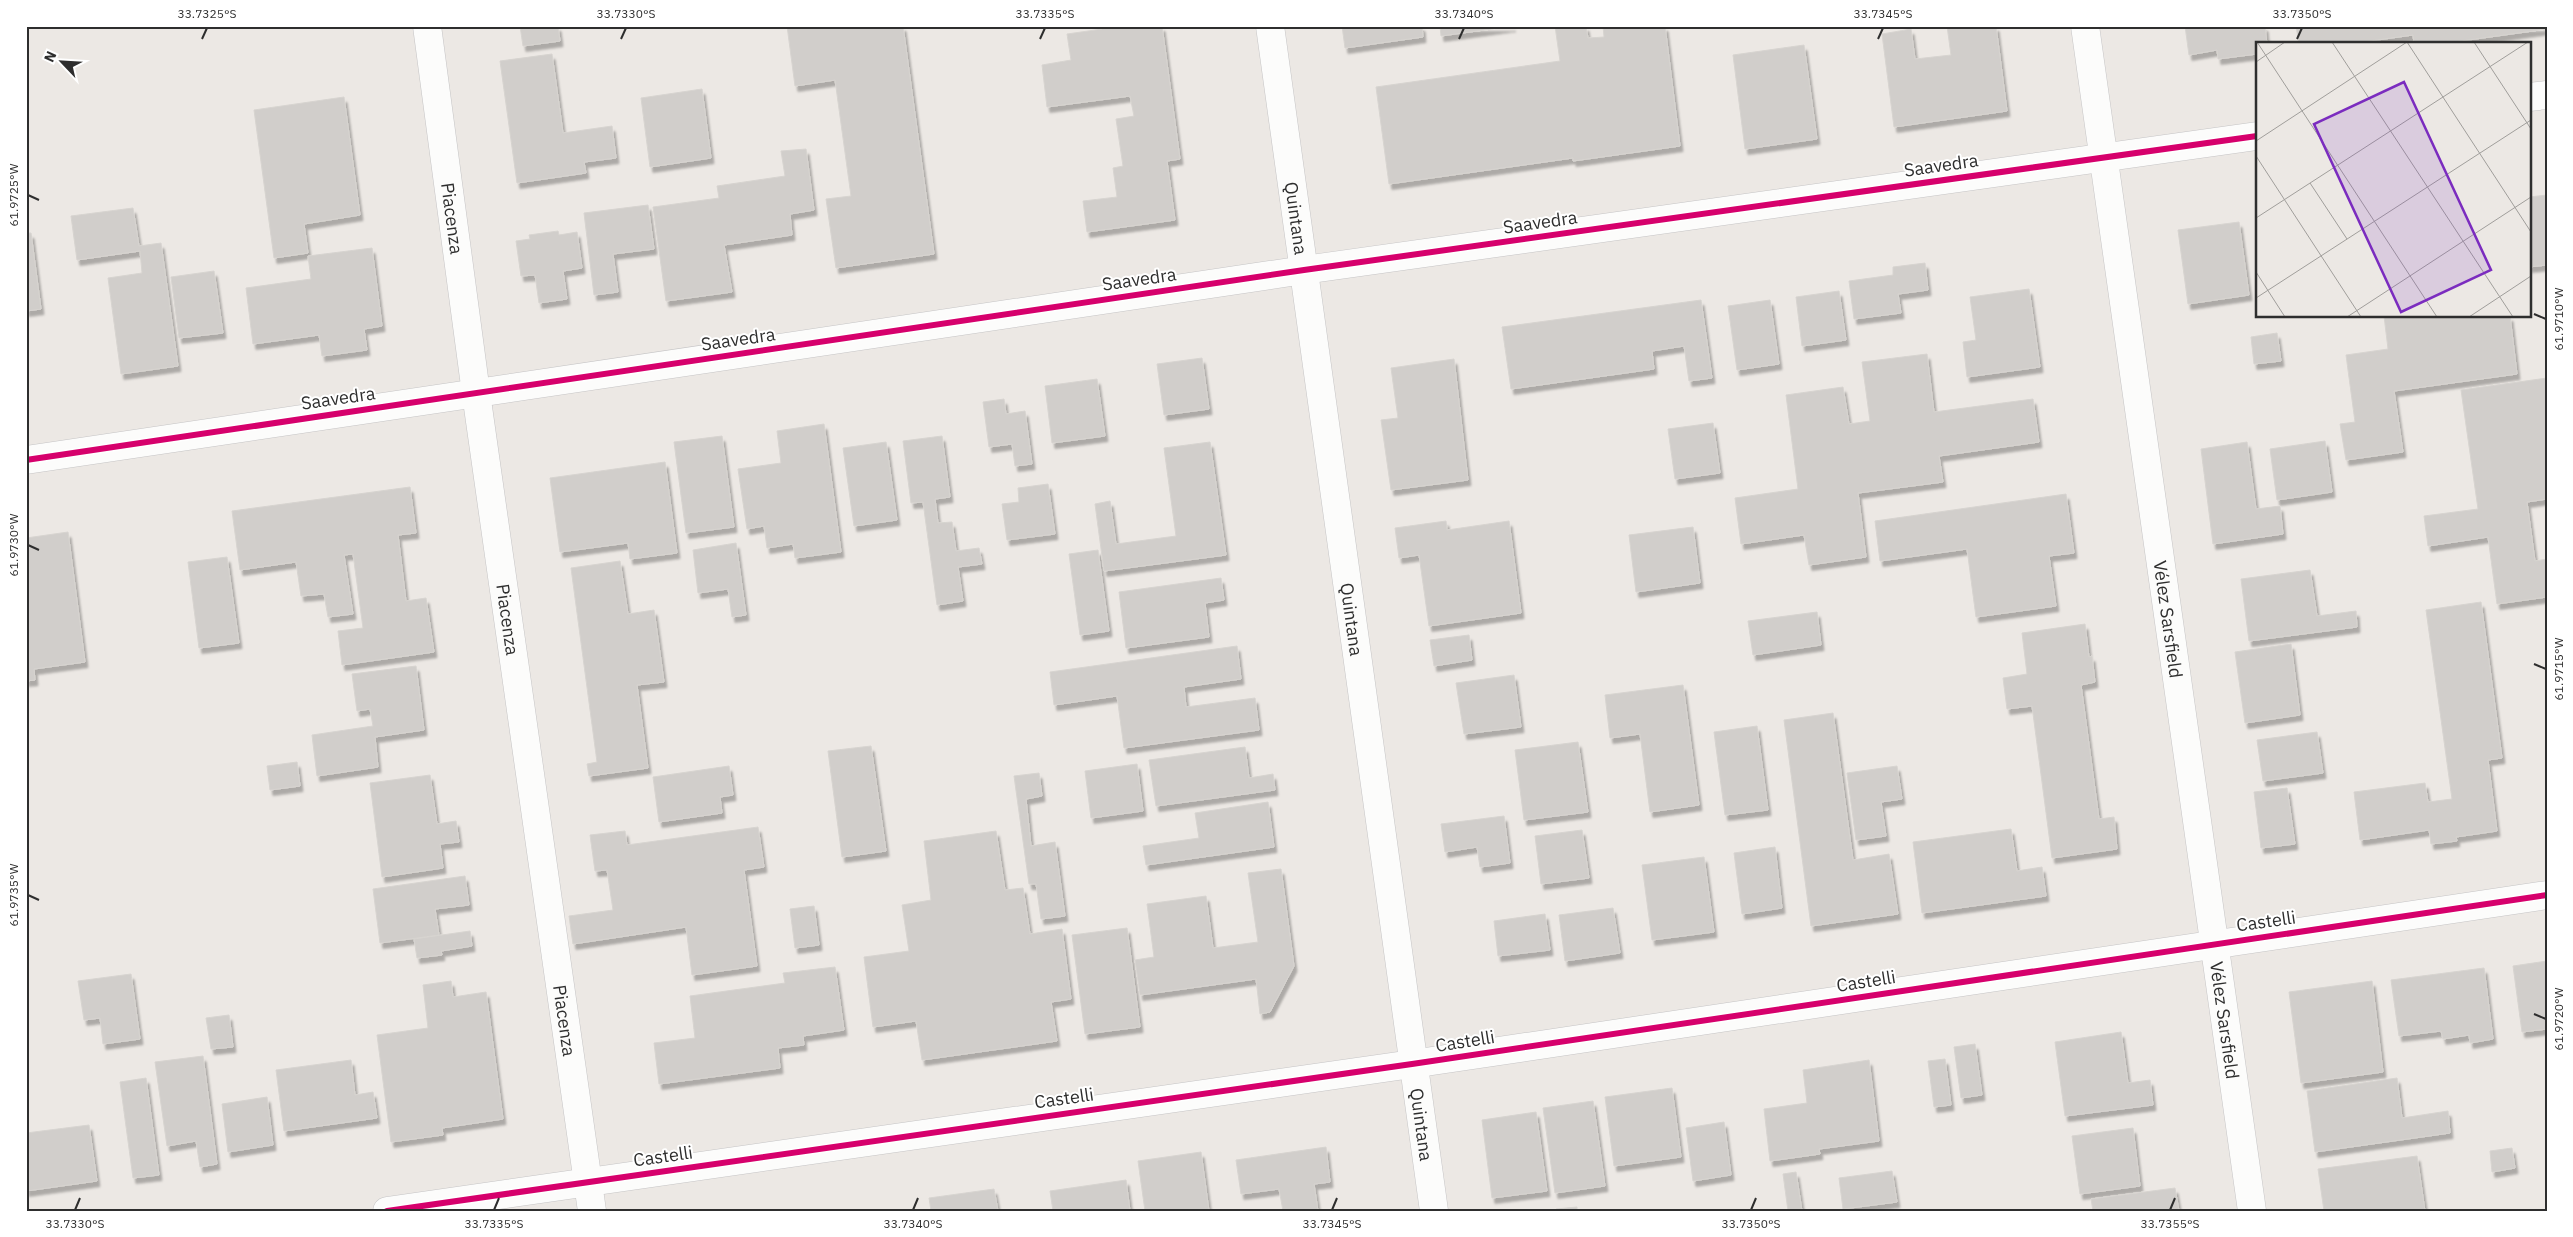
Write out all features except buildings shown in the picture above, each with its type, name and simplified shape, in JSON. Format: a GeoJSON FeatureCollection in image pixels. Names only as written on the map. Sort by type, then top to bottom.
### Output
{"type":"FeatureCollection","features":[{"type":"Feature","properties":{"kind":"street","name":"Piacenza"},"geometry":{"type":"LineString","coordinates":[[427,26],[476,393],[592,1211]]}},
{"type":"Feature","properties":{"kind":"street","name":"Quintana"},"geometry":{"type":"LineString","coordinates":[[1270,26],[1412,1064],[1434,1211]]}},
{"type":"Feature","properties":{"kind":"street","name":"Vélez Sarsfield"},"geometry":{"type":"LineString","coordinates":[[2085,26],[2252,1211]]}},
{"type":"Feature","properties":{"kind":"street"},"geometry":{"type":"LineString","coordinates":[[2530,97],[2547,95]]}},
{"type":"Feature","properties":{"kind":"street","name":"Saavedra"},"geometry":{"type":"LineString","coordinates":[[26,460],[1304,270],[2256,136]]}},
{"type":"Feature","properties":{"kind":"street","name":"Castelli"},"geometry":{"type":"LineString","coordinates":[[387,1211],[1412,1064],[2547,895]]}},
{"type":"Feature","properties":{"kind":"cycle path"},"geometry":{"type":"LineString","coordinates":[[26,460],[1304,270],[2256,136]]}},
{"type":"Feature","properties":{"kind":"cycle path"},"geometry":{"type":"LineString","coordinates":[[387,1211],[1412,1064],[2547,895]]}}]}
